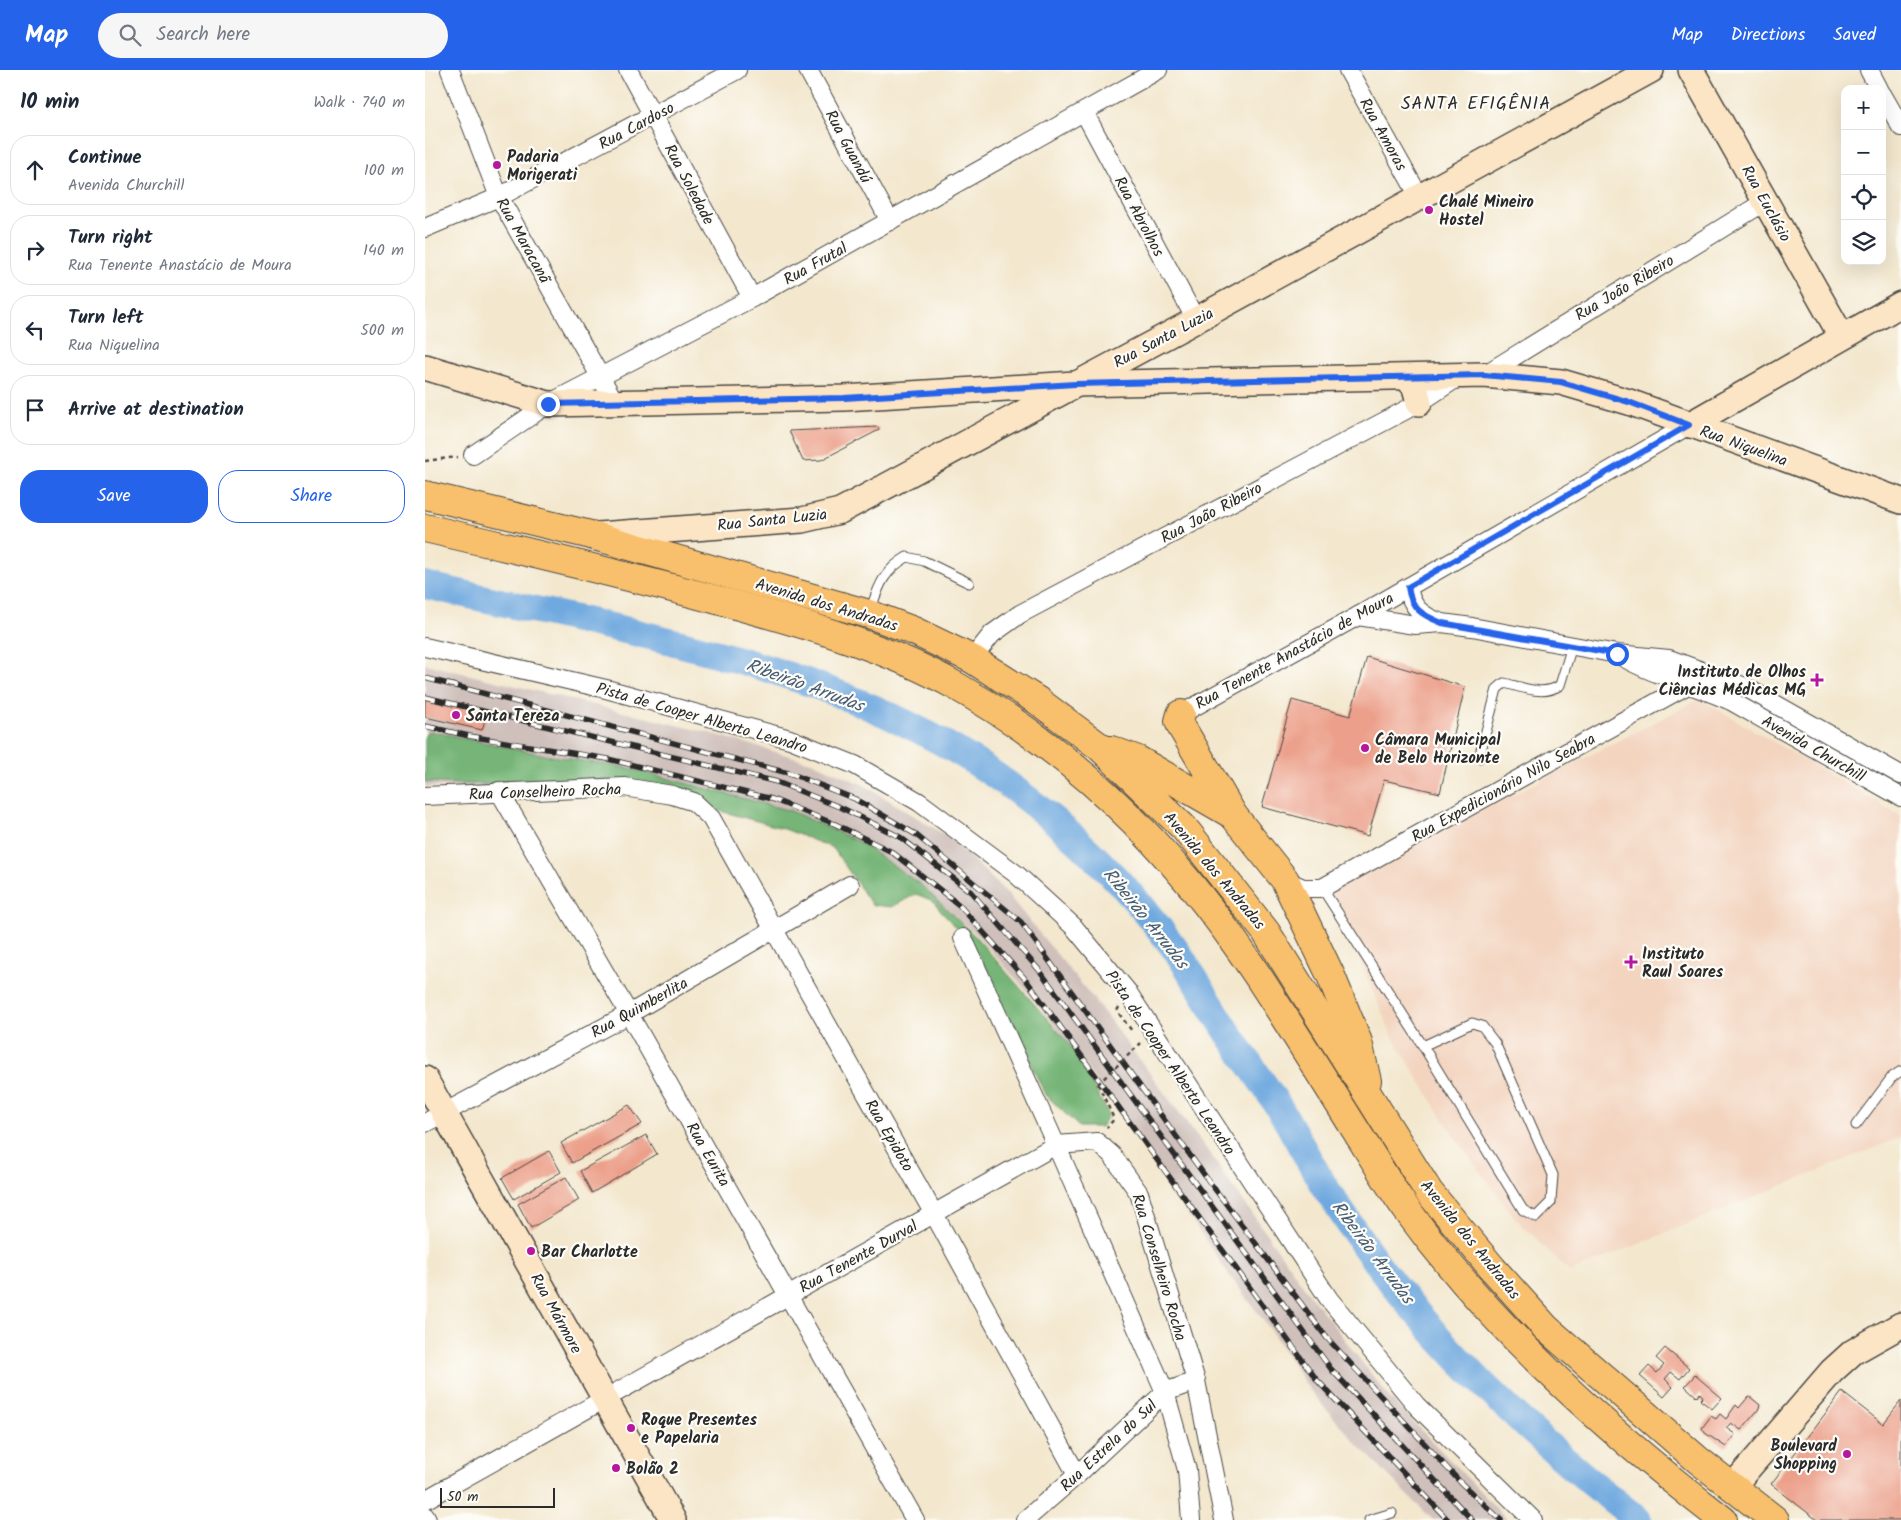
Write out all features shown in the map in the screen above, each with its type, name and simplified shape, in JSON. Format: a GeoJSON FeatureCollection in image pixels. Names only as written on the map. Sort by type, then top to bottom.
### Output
{"type":"FeatureCollection","features":[{"type":"Feature","properties":{"kind":"main road","name":"Avenida dos Andradas"},"geometry":{"type":"LineString","coordinates":[[425,495],[591,535],[869,614],[914,631],[972,660],[1038,701],[1100,747],[1184,828],[1260,924],[1429,1192],[1546,1328],[1732,1487],[1775,1520]]}},
{"type":"Feature","properties":{"kind":"main road","name":"Avenida dos Andradas"},"geometry":{"type":"LineString","coordinates":[[425,528],[623,574],[846,638],[954,685],[1059,754],[1100,787],[1184,874],[1272,997],[1405,1208],[1460,1278],[1530,1353],[1600,1422],[1723,1520]]}},
{"type":"Feature","properties":{"kind":"main road"},"geometry":{"type":"LineString","coordinates":[[1181,714],[1179,721],[1182,728],[1233,814],[1285,880],[1331,976],[1358,1042],[1372,1102]]}},
{"type":"Feature","properties":{"kind":"main road"},"geometry":{"type":"LineString","coordinates":[[1100,747],[1138,760],[1233,814]]}},
{"type":"Feature","properties":{"kind":"main road"},"geometry":{"type":"LineString","coordinates":[[1679,1486],[1706,1495],[1719,1494],[1732,1487]]}},
{"type":"Feature","properties":{"kind":"street","name":"Rua Maracanã"},"geometry":{"type":"LineString","coordinates":[[450,70],[499,197],[614,401]]}},
{"type":"Feature","properties":{"kind":"street","name":"Rua Soledade"},"geometry":{"type":"LineString","coordinates":[[629,70],[752,298]]}},
{"type":"Feature","properties":{"kind":"street","name":"Rua Cardoso"},"geometry":{"type":"LineString","coordinates":[[425,228],[499,197],[654,116],[737,70]]}},
{"type":"Feature","properties":{"kind":"street","name":"Rua Guandú"},"geometry":{"type":"LineString","coordinates":[[809,70],[890,222]]}},
{"type":"Feature","properties":{"kind":"street","name":"Rua Frutal"},"geometry":{"type":"LineString","coordinates":[[473,455],[548,404],[752,298],[1158,70]]}},
{"type":"Feature","properties":{"kind":"street","name":"Rua Amoras"},"geometry":{"type":"LineString","coordinates":[[1348,70],[1420,198]]}},
{"type":"Feature","properties":{"kind":"street","name":"Rua Santa Luzia"},"geometry":{"type":"LineString","coordinates":[[591,535],[802,520],[840,511],[1196,320],[1651,70]]}},
{"type":"Feature","properties":{"kind":"street","name":"Rua Euclásio"},"geometry":{"type":"LineString","coordinates":[[1691,70],[1842,337]]}},
{"type":"Feature","properties":{"kind":"street"},"geometry":{"type":"LineString","coordinates":[[1869,70],[1877,85]]}},
{"type":"Feature","properties":{"kind":"street"},"geometry":{"type":"LineString","coordinates":[[1886,101],[1901,127]]}},
{"type":"Feature","properties":{"kind":"street","name":"Rua Abrolhos"},"geometry":{"type":"LineString","coordinates":[[1084,112],[1196,320]]}},
{"type":"Feature","properties":{"kind":"street","name":"Rua João Ribeiro"},"geometry":{"type":"LineString","coordinates":[[972,660],[992,634],[1020,614],[1472,376],[1766,201]]}},
{"type":"Feature","properties":{"kind":"street","name":"Rua Tenente Anastácio de Moura"},"geometry":{"type":"LineString","coordinates":[[1181,714],[1358,616],[1901,304]]}},
{"type":"Feature","properties":{"kind":"street"},"geometry":{"type":"LineString","coordinates":[[1148,345],[1139,353],[1137,366],[1146,376],[1163,383]]}},
{"type":"Feature","properties":{"kind":"street","name":"Rua Niquelina"},"geometry":{"type":"LineString","coordinates":[[425,367],[548,404],[614,401],[844,398],[1075,384],[1472,376],[1561,382],[1629,402],[1901,501]]}},
{"type":"Feature","properties":{"kind":"street"},"geometry":{"type":"LineString","coordinates":[[1407,378],[1415,387],[1419,403]]}},
{"type":"Feature","properties":{"kind":"street","name":"Avenida Churchill"},"geometry":{"type":"LineString","coordinates":[[1408,587],[1410,598],[1415,608],[1423,616],[1442,623],[1617,654],[1669,659],[1723,678],[1745,687],[1901,775]]}},
{"type":"Feature","properties":{"kind":"street","name":"Avenida Churchill"},"geometry":{"type":"LineString","coordinates":[[1358,616],[1415,625],[1442,623]]}},
{"type":"Feature","properties":{"kind":"street","name":"Pista de Cooper Alberto Leandro"},"geometry":{"type":"LineString","coordinates":[[425,647],[606,689],[790,739],[855,765],[919,802],[1016,874],[1073,926],[1127,991],[1329,1299],[1417,1406],[1533,1520]]}},
{"type":"Feature","properties":{"kind":"street","name":"Avenida Churchill"},"geometry":{"type":"LineString","coordinates":[[1617,654],[1640,668],[1686,686],[1708,690],[1731,701],[1901,797]]}},
{"type":"Feature","properties":{"kind":"street","name":"Rua Expedicionário Nilo Seabra"},"geometry":{"type":"LineString","coordinates":[[1322,888],[1686,686],[1723,678]]}},
{"type":"Feature","properties":{"kind":"street","name":"Rua Conselheiro Rocha"},"geometry":{"type":"LineString","coordinates":[[425,796],[499,791],[624,787],[672,795],[693,802]]}},
{"type":"Feature","properties":{"kind":"street","name":"Rua Eurita"},"geometry":{"type":"LineString","coordinates":[[499,791],[789,1294],[915,1520]]}},
{"type":"Feature","properties":{"kind":"street","name":"Rua Epidoto"},"geometry":{"type":"LineString","coordinates":[[693,802],[711,818],[934,1214],[1077,1475]]}},
{"type":"Feature","properties":{"kind":"street"},"geometry":{"type":"LineString","coordinates":[[1285,880],[1303,888],[1322,888]]}},
{"type":"Feature","properties":{"kind":"street","name":"Rua Quimberlita"},"geometry":{"type":"LineString","coordinates":[[435,1117],[629,1014],[850,884]]}},
{"type":"Feature","properties":{"kind":"street"},"geometry":{"type":"LineString","coordinates":[[963,938],[1165,1392],[1187,1470],[1191,1520]]}},
{"type":"Feature","properties":{"kind":"street","name":"Rua Mármore"},"geometry":{"type":"LineString","coordinates":[[425,1079],[435,1117],[605,1398],[673,1520]]}},
{"type":"Feature","properties":{"kind":"street"},"geometry":{"type":"LineString","coordinates":[[1056,1145],[1097,1142]]}},
{"type":"Feature","properties":{"kind":"street","name":"Rua Conselheiro Rocha"},"geometry":{"type":"LineString","coordinates":[[1097,1142],[1112,1156],[1139,1192],[1196,1381],[1224,1520]]}},
{"type":"Feature","properties":{"kind":"street","name":"Rua Tenente Durval"},"geometry":{"type":"LineString","coordinates":[[425,1500],[1056,1145]]}},
{"type":"Feature","properties":{"kind":"street"},"geometry":{"type":"LineString","coordinates":[[1732,1487],[1832,1370],[1853,1352],[1901,1325]]}},
{"type":"Feature","properties":{"kind":"street","name":"Rua Estrela do Sul"},"geometry":{"type":"LineString","coordinates":[[1025,1520],[1077,1475],[1165,1392],[1196,1381]]}},
{"type":"Feature","properties":{"kind":"street"},"geometry":{"type":"LineString","coordinates":[[425,1516],[427,1520]]}},
{"type":"Feature","properties":{"kind":"lane"},"geometry":{"type":"LineString","coordinates":[[869,614],[882,579],[897,564],[907,558],[924,562],[969,583]]}},
{"type":"Feature","properties":{"kind":"lane"},"geometry":{"type":"LineString","coordinates":[[1479,758],[1497,688],[1504,683],[1541,692],[1555,689],[1560,685],[1572,646]]}},
{"type":"Feature","properties":{"kind":"lane"},"geometry":{"type":"LineString","coordinates":[[1322,888],[1423,1046],[1523,1210],[1536,1217],[1551,1202],[1553,1175],[1495,1043],[1482,1026],[1472,1023],[1423,1046]]}},
{"type":"Feature","properties":{"kind":"lane"},"geometry":{"type":"LineString","coordinates":[[1856,1125],[1892,1077],[1901,1071]]}},
{"type":"Feature","properties":{"kind":"lane"},"geometry":{"type":"LineString","coordinates":[[1369,1520],[1392,1513]]}},
{"type":"Feature","properties":{"kind":"path"},"geometry":{"type":"LineString","coordinates":[[425,461],[473,455]]}},
{"type":"Feature","properties":{"kind":"path"},"geometry":{"type":"LineString","coordinates":[[1117,1011],[1135,1035]]}},
{"type":"Feature","properties":{"kind":"path"},"geometry":{"type":"LineString","coordinates":[[1097,1142],[1114,1119],[1098,1084],[1141,1043]]}},
{"type":"Feature","properties":{"kind":"shaded area"},"geometry":{"type":"Polygon","coordinates":[[[425,664],[714,734],[814,763],[864,785],[950,838],[1004,890],[1097,1003],[1208,1151],[1304,1287],[1389,1397],[1508,1520],[1433,1520],[1353,1440],[1309,1389],[1270,1329],[1227,1272],[1071,1046],[1033,998],[977,935],[930,894],[840,848],[692,790],[501,786],[425,787],[425,664]]]}},
{"type":"Feature","properties":{"kind":"shaded area","name":"Instituto Raul Soares"},"geometry":{"type":"Polygon","coordinates":[[[1700,699],[1901,816],[1901,1137],[1570,1272],[1515,1218],[1456,1139],[1392,1036],[1329,889],[1700,699]]]}},
{"type":"Feature","properties":{"kind":"green space"},"geometry":{"type":"Polygon","coordinates":[[[429,731],[545,755],[628,768],[791,811],[859,842],[921,885],[974,935],[1071,1046],[1109,1115],[1101,1127],[1079,1127],[1045,1094],[978,954],[933,901],[916,894],[892,907],[872,905],[833,848],[782,828],[717,810],[692,794],[616,783],[460,784],[425,782],[425,735],[429,731]]]}},
{"type":"Feature","properties":{"kind":"building"},"geometry":{"type":"Polygon","coordinates":[[[878,427],[879,430],[821,460],[803,461],[789,431],[878,427]]]}},
{"type":"Feature","properties":{"kind":"building","name":"Câmara Municipal de Belo Horizonte"},"geometry":{"type":"Polygon","coordinates":[[[1367,657],[1465,687],[1440,793],[1384,780],[1368,836],[1262,807],[1292,700],[1350,716],[1367,657]]]}},
{"type":"Feature","properties":{"kind":"building","name":"Santa Tereza"},"geometry":{"type":"Polygon","coordinates":[[[425,699],[487,714],[482,730],[425,717],[425,699]]]}},
{"type":"Feature","properties":{"kind":"building"},"geometry":{"type":"Polygon","coordinates":[[[629,1105],[642,1124],[572,1163],[561,1143],[629,1105]]]}},
{"type":"Feature","properties":{"kind":"building"},"geometry":{"type":"Polygon","coordinates":[[[646,1135],[657,1154],[592,1193],[580,1171],[646,1135]]]}},
{"type":"Feature","properties":{"kind":"building"},"geometry":{"type":"Polygon","coordinates":[[[549,1151],[561,1172],[514,1199],[502,1178],[549,1151]]]}},
{"type":"Feature","properties":{"kind":"building"},"geometry":{"type":"Polygon","coordinates":[[[566,1177],[579,1200],[531,1228],[518,1204],[566,1177]]]}},
{"type":"Feature","properties":{"kind":"building"},"geometry":{"type":"Polygon","coordinates":[[[1665,1348],[1689,1368],[1680,1379],[1671,1372],[1665,1379],[1673,1387],[1664,1397],[1640,1376],[1649,1366],[1657,1373],[1664,1365],[1656,1358],[1665,1348]]]}},
{"type":"Feature","properties":{"kind":"building"},"geometry":{"type":"Polygon","coordinates":[[[1695,1375],[1722,1398],[1712,1409],[1700,1400],[1703,1397],[1700,1393],[1697,1397],[1685,1386],[1695,1375]]]}},
{"type":"Feature","properties":{"kind":"building","name":"Boulevard Shopping"},"geometry":{"type":"Polygon","coordinates":[[[1842,1392],[1883,1424],[1901,1401],[1901,1520],[1817,1520],[1771,1484],[1842,1392]]]}},
{"type":"Feature","properties":{"kind":"building"},"geometry":{"type":"Polygon","coordinates":[[[1749,1396],[1760,1405],[1758,1410],[1741,1430],[1731,1423],[1726,1428],[1735,1434],[1726,1447],[1705,1433],[1702,1428],[1711,1416],[1716,1419],[1720,1414],[1726,1419],[1736,1405],[1739,1408],[1749,1396]]]}},
{"type":"Feature","properties":{"kind":"waterway","name":"Ribeirão Arrudas"},"geometry":{"type":"LineString","coordinates":[[425,585],[651,636],[726,656],[801,680],[873,708],[942,742],[1029,800],[1074,838],[1116,878],[1172,945],[1278,1106],[1326,1189],[1376,1262],[1404,1298],[1434,1333],[1498,1400],[1567,1462],[1638,1520]]}},
{"type":"Feature","properties":{"kind":"railway"},"geometry":{"type":"LineString","coordinates":[[425,678],[792,774],[855,799],[915,834],[1021,922],[1208,1180],[1327,1338],[1462,1484],[1501,1520]]}},
{"type":"Feature","properties":{"kind":"railway"},"geometry":{"type":"LineString","coordinates":[[425,697],[777,782],[842,808],[900,837],[971,892],[1040,971],[1331,1369],[1472,1520]]}},
{"type":"Feature","properties":{"kind":"railway"},"geometry":{"type":"LineString","coordinates":[[425,726],[469,736],[608,759],[772,799],[835,824],[892,852],[959,905],[1027,981],[1317,1380],[1448,1520]]}},
{"type":"Feature","properties":{"kind":"place","name":"Padaria Morigerati"},"geometry":{"type":"Point","coordinates":[497,165]}},
{"type":"Feature","properties":{"kind":"place","name":"Chalé Mineiro Hostel"},"geometry":{"type":"Point","coordinates":[1429,210]}},
{"type":"Feature","properties":{"kind":"place","name":"Instituto de Olhos Ciências Médicas MG"},"geometry":{"type":"Point","coordinates":[1817,680]}},
{"type":"Feature","properties":{"kind":"place","name":"Santa Tereza"},"geometry":{"type":"Point","coordinates":[456,715]}},
{"type":"Feature","properties":{"kind":"place","name":"Câmara Municipal de Belo Horizonte"},"geometry":{"type":"Point","coordinates":[1365,748]}},
{"type":"Feature","properties":{"kind":"place","name":"Instituto Raul Soares"},"geometry":{"type":"Point","coordinates":[1631,962]}},
{"type":"Feature","properties":{"kind":"place","name":"Bar Charlotte"},"geometry":{"type":"Point","coordinates":[531,1251]}},
{"type":"Feature","properties":{"kind":"place","name":"Roque Presentes e Papelaria"},"geometry":{"type":"Point","coordinates":[631,1428]}},
{"type":"Feature","properties":{"kind":"place","name":"Boulevard Shopping"},"geometry":{"type":"Point","coordinates":[1847,1454]}},
{"type":"Feature","properties":{"kind":"place","name":"Bolão 2"},"geometry":{"type":"Point","coordinates":[616,1468]}},
{"type":"Feature","properties":{"kind":"district","name":"SANTA EFIGÊNIA"},"geometry":{"type":"Point","coordinates":[1476,103]}},
{"type":"Feature","properties":{"kind":"route"},"geometry":{"type":"LineString","coordinates":[[548,404],[614,401],[844,398],[1075,384],[1332,380],[1484,375],[1561,382],[1629,402],[1689,425],[1408,587],[1410,598],[1415,608],[1423,616],[1442,623],[1617,654]]}}]}
